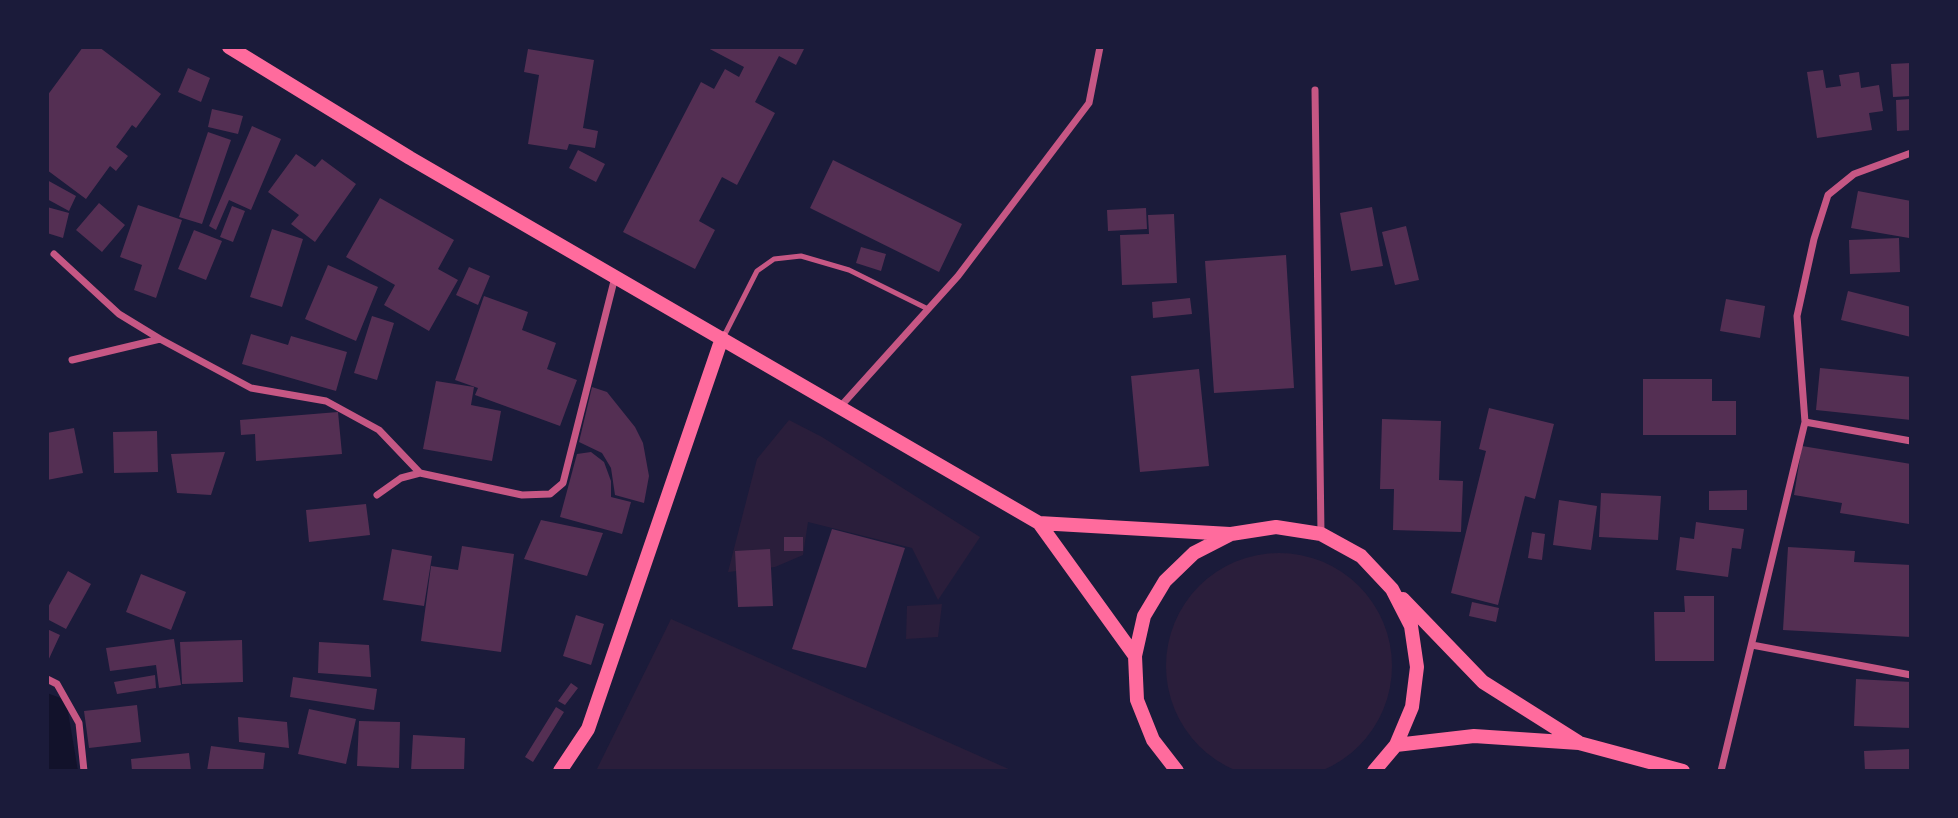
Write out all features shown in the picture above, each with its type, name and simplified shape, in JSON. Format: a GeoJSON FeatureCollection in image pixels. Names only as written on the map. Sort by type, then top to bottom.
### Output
{"type":"FeatureCollection","features":[{"type":"Feature","properties":{"kind":"main road"},"geometry":{"type":"LineString","coordinates":[[229,47],[410,158],[1039,523],[1135,656]]}},
{"type":"Feature","properties":{"kind":"main road"},"geometry":{"type":"LineString","coordinates":[[560,771],[588,729],[722,338]]}},
{"type":"Feature","properties":{"kind":"main road"},"geometry":{"type":"LineString","coordinates":[[1039,523],[1231,534],[1276,527],[1321,534],[1361,556],[1483,682],[1579,743]]}},
{"type":"Feature","properties":{"kind":"main road"},"geometry":{"type":"LineString","coordinates":[[1177,771],[1153,740],[1137,700],[1135,656],[1144,616],[1165,581],[1194,553],[1231,534]]}},
{"type":"Feature","properties":{"kind":"main road"},"geometry":{"type":"LineString","coordinates":[[1374,771],[1396,745],[1412,707],[1418,667],[1411,626],[1392,589]]}},
{"type":"Feature","properties":{"kind":"main road"},"geometry":{"type":"LineString","coordinates":[[1396,745],[1474,736],[1579,743],[1684,771]]}},
{"type":"Feature","properties":{"kind":"street"},"geometry":{"type":"LineString","coordinates":[[840,407],[958,276],[1089,103],[1100,47]]}},
{"type":"Feature","properties":{"kind":"street"},"geometry":{"type":"LineString","coordinates":[[1315,90],[1321,534]]}},
{"type":"Feature","properties":{"kind":"street"},"geometry":{"type":"LineString","coordinates":[[1721,771],[1805,422],[1797,316],[1814,239],[1828,195],[1854,174],[1911,153]]}},
{"type":"Feature","properties":{"kind":"street"},"geometry":{"type":"LineString","coordinates":[[54,254],[120,314],[160,339],[251,388],[326,401],[379,430],[420,473]]}},
{"type":"Feature","properties":{"kind":"street"},"geometry":{"type":"LineString","coordinates":[[377,495],[401,478],[420,473],[522,495],[550,494],[563,483],[615,276]]}},
{"type":"Feature","properties":{"kind":"street"},"geometry":{"type":"LineString","coordinates":[[72,360],[160,339]]}},
{"type":"Feature","properties":{"kind":"street"},"geometry":{"type":"LineString","coordinates":[[1805,422],[1911,441]]}},
{"type":"Feature","properties":{"kind":"street"},"geometry":{"type":"LineString","coordinates":[[1752,645],[1911,675]]}},
{"type":"Feature","properties":{"kind":"street"},"geometry":{"type":"LineString","coordinates":[[47,679],[57,684],[79,723],[84,771]]}},
{"type":"Feature","properties":{"kind":"lane"},"geometry":{"type":"LineString","coordinates":[[722,338],[757,271],[774,259],[801,256],[849,270],[928,309]]}},
{"type":"Feature","properties":{"kind":"shaded area"},"geometry":{"type":"Polygon","coordinates":[[[789,420],[822,437],[980,537],[938,600],[912,548],[808,522],[803,555],[775,567],[728,572],[757,459],[789,420]]]}},
{"type":"Feature","properties":{"kind":"shaded area"},"geometry":{"type":"Polygon","coordinates":[[[1279,553],[1322,562],[1342,572],[1359,586],[1373,603],[1383,623],[1392,666],[1383,709],[1373,729],[1359,746],[1342,760],[1322,770],[1279,779],[1236,770],[1216,760],[1199,746],[1185,729],[1175,709],[1166,666],[1175,623],[1185,603],[1199,586],[1216,572],[1236,562],[1279,553]]]}},
{"type":"Feature","properties":{"kind":"shaded area"},"geometry":{"type":"Polygon","coordinates":[[[942,604],[938,637],[906,639],[907,606],[942,604]]]}},
{"type":"Feature","properties":{"kind":"shaded area"},"geometry":{"type":"Polygon","coordinates":[[[671,619],[1013,771],[596,771],[671,619]]]}},
{"type":"Feature","properties":{"kind":"shaded area"},"geometry":{"type":"Polygon","coordinates":[[[47,693],[66,700],[78,771],[47,771],[47,693]]]}},
{"type":"Feature","properties":{"kind":"building"},"geometry":{"type":"Polygon","coordinates":[[[83,47],[99,47],[161,94],[136,128],[132,125],[116,147],[128,156],[116,171],[110,166],[86,199],[47,170],[47,96],[83,47]]]}},
{"type":"Feature","properties":{"kind":"building"},"geometry":{"type":"Polygon","coordinates":[[[706,47],[805,47],[796,65],[779,56],[755,102],[775,113],[737,185],[722,177],[699,221],[715,230],[695,269],[623,232],[701,82],[714,89],[725,69],[739,77],[744,67],[706,47]]]}},
{"type":"Feature","properties":{"kind":"building"},"geometry":{"type":"Polygon","coordinates":[[[528,49],[594,60],[583,128],[598,131],[595,148],[569,144],[567,150],[528,144],[539,75],[524,72],[528,49]]]}},
{"type":"Feature","properties":{"kind":"building"},"geometry":{"type":"Polygon","coordinates":[[[1911,63],[1911,96],[1893,97],[1891,64],[1911,63]]]}},
{"type":"Feature","properties":{"kind":"building"},"geometry":{"type":"Polygon","coordinates":[[[188,68],[210,78],[201,102],[178,92],[188,68]]]}},
{"type":"Feature","properties":{"kind":"building"},"geometry":{"type":"Polygon","coordinates":[[[1823,70],[1826,88],[1841,86],[1839,75],[1859,72],[1861,88],[1879,85],[1883,111],[1869,113],[1872,130],[1817,138],[1807,72],[1823,70]]]}},
{"type":"Feature","properties":{"kind":"building"},"geometry":{"type":"Polygon","coordinates":[[[1911,99],[1911,130],[1897,131],[1896,100],[1911,99]]]}},
{"type":"Feature","properties":{"kind":"building"},"geometry":{"type":"Polygon","coordinates":[[[212,109],[243,116],[238,134],[208,127],[212,109]]]}},
{"type":"Feature","properties":{"kind":"building"},"geometry":{"type":"Polygon","coordinates":[[[252,126],[281,139],[251,210],[229,200],[216,230],[209,226],[252,126]]]}},
{"type":"Feature","properties":{"kind":"building"},"geometry":{"type":"Polygon","coordinates":[[[208,132],[231,140],[202,224],[179,217],[208,132]]]}},
{"type":"Feature","properties":{"kind":"building"},"geometry":{"type":"Polygon","coordinates":[[[578,150],[605,164],[596,182],[569,168],[578,150]]]}},
{"type":"Feature","properties":{"kind":"building"},"geometry":{"type":"Polygon","coordinates":[[[296,154],[315,167],[322,159],[356,184],[315,242],[291,224],[299,215],[268,192],[296,154]]]}},
{"type":"Feature","properties":{"kind":"building"},"geometry":{"type":"Polygon","coordinates":[[[833,160],[962,224],[939,272],[810,208],[833,160]]]}},
{"type":"Feature","properties":{"kind":"building"},"geometry":{"type":"Polygon","coordinates":[[[47,180],[76,196],[69,211],[47,199],[47,180]]]}},
{"type":"Feature","properties":{"kind":"building"},"geometry":{"type":"Polygon","coordinates":[[[1858,191],[1911,201],[1909,238],[1851,228],[1858,191]]]}},
{"type":"Feature","properties":{"kind":"building"},"geometry":{"type":"Polygon","coordinates":[[[380,198],[454,240],[438,269],[458,280],[429,331],[384,305],[395,285],[346,257],[380,198]]]}},
{"type":"Feature","properties":{"kind":"building"},"geometry":{"type":"Polygon","coordinates":[[[99,203],[125,225],[102,252],[76,230],[99,203]]]}},
{"type":"Feature","properties":{"kind":"building"},"geometry":{"type":"Polygon","coordinates":[[[138,205],[182,220],[156,298],[134,290],[142,265],[120,257],[138,205]]]}},
{"type":"Feature","properties":{"kind":"building"},"geometry":{"type":"Polygon","coordinates":[[[232,206],[245,211],[233,242],[220,237],[232,206]]]}},
{"type":"Feature","properties":{"kind":"building"},"geometry":{"type":"Polygon","coordinates":[[[47,207],[69,213],[63,238],[47,233],[47,207]]]}},
{"type":"Feature","properties":{"kind":"building"},"geometry":{"type":"Polygon","coordinates":[[[1372,207],[1383,266],[1351,271],[1340,213],[1372,207]]]}},
{"type":"Feature","properties":{"kind":"building"},"geometry":{"type":"Polygon","coordinates":[[[1146,208],[1147,229],[1108,231],[1107,210],[1146,208]]]}},
{"type":"Feature","properties":{"kind":"building"},"geometry":{"type":"Polygon","coordinates":[[[1174,214],[1177,283],[1122,285],[1120,235],[1149,234],[1148,215],[1174,214]]]}},
{"type":"Feature","properties":{"kind":"building"},"geometry":{"type":"Polygon","coordinates":[[[1406,226],[1419,280],[1395,285],[1382,232],[1406,226]]]}},
{"type":"Feature","properties":{"kind":"building"},"geometry":{"type":"Polygon","coordinates":[[[272,229],[303,239],[282,307],[250,297],[272,229]]]}},
{"type":"Feature","properties":{"kind":"building"},"geometry":{"type":"Polygon","coordinates":[[[194,230],[222,241],[206,280],[178,269],[194,230]]]}},
{"type":"Feature","properties":{"kind":"building"},"geometry":{"type":"Polygon","coordinates":[[[1899,238],[1900,272],[1850,274],[1849,240],[1899,238]]]}},
{"type":"Feature","properties":{"kind":"building"},"geometry":{"type":"Polygon","coordinates":[[[861,247],[886,254],[881,271],[856,263],[861,247]]]}},
{"type":"Feature","properties":{"kind":"building"},"geometry":{"type":"Polygon","coordinates":[[[1286,255],[1294,388],[1214,393],[1205,261],[1286,255]]]}},
{"type":"Feature","properties":{"kind":"building"},"geometry":{"type":"Polygon","coordinates":[[[328,265],[378,287],[356,341],[305,319],[328,265]]]}},
{"type":"Feature","properties":{"kind":"building"},"geometry":{"type":"Polygon","coordinates":[[[469,267],[490,276],[478,305],[456,295],[469,267]]]}},
{"type":"Feature","properties":{"kind":"building"},"geometry":{"type":"Polygon","coordinates":[[[1848,291],[1911,307],[1911,337],[1841,320],[1848,291]]]}},
{"type":"Feature","properties":{"kind":"building"},"geometry":{"type":"Polygon","coordinates":[[[484,296],[528,312],[522,330],[556,343],[547,369],[577,380],[560,426],[475,395],[478,388],[455,380],[484,296]]]}},
{"type":"Feature","properties":{"kind":"building"},"geometry":{"type":"Polygon","coordinates":[[[1190,298],[1192,314],[1153,318],[1152,302],[1190,298]]]}},
{"type":"Feature","properties":{"kind":"building"},"geometry":{"type":"Polygon","coordinates":[[[1726,299],[1765,306],[1760,338],[1720,331],[1726,299]]]}},
{"type":"Feature","properties":{"kind":"building"},"geometry":{"type":"Polygon","coordinates":[[[372,316],[394,323],[377,380],[354,373],[372,316]]]}},
{"type":"Feature","properties":{"kind":"building"},"geometry":{"type":"Polygon","coordinates":[[[251,334],[288,345],[291,336],[347,352],[336,391],[242,364],[251,334]]]}},
{"type":"Feature","properties":{"kind":"building"},"geometry":{"type":"Polygon","coordinates":[[[1820,368],[1911,377],[1911,420],[1816,410],[1820,368]]]}},
{"type":"Feature","properties":{"kind":"building"},"geometry":{"type":"Polygon","coordinates":[[[1199,369],[1209,466],[1140,472],[1131,376],[1199,369]]]}},
{"type":"Feature","properties":{"kind":"building"},"geometry":{"type":"Polygon","coordinates":[[[1643,379],[1712,379],[1712,401],[1736,401],[1736,435],[1643,435],[1643,379]]]}},
{"type":"Feature","properties":{"kind":"building"},"geometry":{"type":"Polygon","coordinates":[[[436,381],[474,387],[471,405],[501,411],[492,461],[423,449],[436,381]]]}},
{"type":"Feature","properties":{"kind":"building"},"geometry":{"type":"Polygon","coordinates":[[[592,387],[607,392],[635,427],[643,443],[649,476],[644,503],[615,495],[611,468],[602,453],[579,442],[592,387]]]}},
{"type":"Feature","properties":{"kind":"building"},"geometry":{"type":"Polygon","coordinates":[[[1489,408],[1554,424],[1535,499],[1525,496],[1498,605],[1451,593],[1486,451],[1479,449],[1489,408]]]}},
{"type":"Feature","properties":{"kind":"building"},"geometry":{"type":"Polygon","coordinates":[[[338,412],[342,454],[256,461],[255,434],[241,435],[240,420],[338,412]]]}},
{"type":"Feature","properties":{"kind":"building"},"geometry":{"type":"Polygon","coordinates":[[[1382,419],[1441,421],[1439,480],[1463,481],[1461,532],[1393,530],[1394,489],[1380,489],[1382,419]]]}},
{"type":"Feature","properties":{"kind":"building"},"geometry":{"type":"Polygon","coordinates":[[[74,428],[83,473],[47,480],[47,433],[74,428]]]}},
{"type":"Feature","properties":{"kind":"building"},"geometry":{"type":"Polygon","coordinates":[[[157,431],[158,472],[114,473],[113,432],[157,431]]]}},
{"type":"Feature","properties":{"kind":"building"},"geometry":{"type":"Polygon","coordinates":[[[1802,446],[1911,464],[1909,524],[1840,513],[1842,503],[1794,495],[1802,446]]]}},
{"type":"Feature","properties":{"kind":"building"},"geometry":{"type":"Polygon","coordinates":[[[225,452],[211,495],[177,493],[171,454],[225,452]]]}},
{"type":"Feature","properties":{"kind":"building"},"geometry":{"type":"Polygon","coordinates":[[[591,452],[604,462],[611,481],[611,497],[631,502],[622,534],[560,517],[577,454],[591,452]]]}},
{"type":"Feature","properties":{"kind":"building"},"geometry":{"type":"Polygon","coordinates":[[[1747,490],[1747,510],[1709,510],[1709,491],[1747,490]]]}},
{"type":"Feature","properties":{"kind":"building"},"geometry":{"type":"Polygon","coordinates":[[[1601,493],[1661,496],[1658,540],[1599,537],[1601,493]]]}},
{"type":"Feature","properties":{"kind":"building"},"geometry":{"type":"Polygon","coordinates":[[[1559,500],[1597,506],[1591,550],[1553,545],[1559,500]]]}},
{"type":"Feature","properties":{"kind":"building"},"geometry":{"type":"Polygon","coordinates":[[[366,504],[370,535],[309,542],[306,510],[366,504]]]}},
{"type":"Feature","properties":{"kind":"building"},"geometry":{"type":"Polygon","coordinates":[[[541,520],[603,533],[587,576],[524,559],[541,520]]]}},
{"type":"Feature","properties":{"kind":"building"},"geometry":{"type":"Polygon","coordinates":[[[1696,522],[1744,529],[1741,549],[1732,548],[1728,577],[1676,570],[1680,537],[1694,539],[1696,522]]]}},
{"type":"Feature","properties":{"kind":"building"},"geometry":{"type":"Polygon","coordinates":[[[832,529],[905,548],[866,668],[792,649],[832,529]]]}},
{"type":"Feature","properties":{"kind":"building"},"geometry":{"type":"Polygon","coordinates":[[[1532,532],[1545,534],[1542,560],[1528,558],[1532,532]]]}},
{"type":"Feature","properties":{"kind":"building"},"geometry":{"type":"Polygon","coordinates":[[[784,537],[803,537],[803,551],[784,551],[784,537]]]}},
{"type":"Feature","properties":{"kind":"building"},"geometry":{"type":"Polygon","coordinates":[[[462,546],[514,554],[501,652],[421,641],[431,566],[458,570],[462,546]]]}},
{"type":"Feature","properties":{"kind":"building"},"geometry":{"type":"Polygon","coordinates":[[[1788,547],[1855,551],[1854,562],[1911,565],[1911,637],[1783,630],[1788,547]]]}},
{"type":"Feature","properties":{"kind":"building"},"geometry":{"type":"Polygon","coordinates":[[[392,549],[432,556],[424,606],[383,600],[392,549]]]}},
{"type":"Feature","properties":{"kind":"building"},"geometry":{"type":"Polygon","coordinates":[[[770,549],[773,606],[738,607],[735,551],[770,549]]]}},
{"type":"Feature","properties":{"kind":"building"},"geometry":{"type":"Polygon","coordinates":[[[68,571],[91,584],[66,629],[47,619],[47,609],[68,571]]]}},
{"type":"Feature","properties":{"kind":"building"},"geometry":{"type":"Polygon","coordinates":[[[141,574],[186,592],[171,630],[126,612],[141,574]]]}},
{"type":"Feature","properties":{"kind":"building"},"geometry":{"type":"Polygon","coordinates":[[[1684,596],[1714,596],[1714,661],[1655,661],[1654,612],[1685,612],[1684,596]]]}},
{"type":"Feature","properties":{"kind":"building"},"geometry":{"type":"Polygon","coordinates":[[[1472,602],[1499,608],[1496,622],[1469,616],[1472,602]]]}},
{"type":"Feature","properties":{"kind":"building"},"geometry":{"type":"Polygon","coordinates":[[[576,615],[604,624],[591,665],[563,656],[576,615]]]}},
{"type":"Feature","properties":{"kind":"building"},"geometry":{"type":"Polygon","coordinates":[[[47,629],[60,635],[47,663],[47,629]]]}},
{"type":"Feature","properties":{"kind":"building"},"geometry":{"type":"Polygon","coordinates":[[[174,639],[181,685],[159,688],[156,665],[110,671],[106,648],[174,639]]]}},
{"type":"Feature","properties":{"kind":"building"},"geometry":{"type":"Polygon","coordinates":[[[242,640],[243,682],[182,684],[180,642],[242,640]]]}},
{"type":"Feature","properties":{"kind":"building"},"geometry":{"type":"Polygon","coordinates":[[[319,642],[369,645],[371,677],[318,673],[319,642]]]}},
{"type":"Feature","properties":{"kind":"building"},"geometry":{"type":"Polygon","coordinates":[[[155,675],[156,688],[117,694],[114,682],[155,675]]]}},
{"type":"Feature","properties":{"kind":"building"},"geometry":{"type":"Polygon","coordinates":[[[293,677],[377,689],[374,710],[290,697],[293,677]]]}},
{"type":"Feature","properties":{"kind":"building"},"geometry":{"type":"Polygon","coordinates":[[[1856,679],[1911,682],[1911,728],[1854,726],[1856,679]]]}},
{"type":"Feature","properties":{"kind":"building"},"geometry":{"type":"Polygon","coordinates":[[[571,683],[578,688],[565,705],[558,701],[571,683]]]}},
{"type":"Feature","properties":{"kind":"building"},"geometry":{"type":"Polygon","coordinates":[[[137,705],[141,742],[89,748],[84,711],[137,705]]]}},
{"type":"Feature","properties":{"kind":"building"},"geometry":{"type":"Polygon","coordinates":[[[556,707],[564,712],[533,762],[525,757],[556,707]]]}},
{"type":"Feature","properties":{"kind":"building"},"geometry":{"type":"Polygon","coordinates":[[[309,709],[356,719],[346,764],[298,754],[309,709]]]}},
{"type":"Feature","properties":{"kind":"building"},"geometry":{"type":"Polygon","coordinates":[[[238,717],[287,722],[289,748],[239,742],[238,717]]]}},
{"type":"Feature","properties":{"kind":"building"},"geometry":{"type":"Polygon","coordinates":[[[359,721],[400,722],[399,768],[357,766],[359,721]]]}},
{"type":"Feature","properties":{"kind":"building"},"geometry":{"type":"Polygon","coordinates":[[[413,735],[465,738],[464,771],[411,771],[413,735]]]}},
{"type":"Feature","properties":{"kind":"building"},"geometry":{"type":"Polygon","coordinates":[[[211,746],[265,753],[263,771],[207,771],[211,746]]]}},
{"type":"Feature","properties":{"kind":"building"},"geometry":{"type":"Polygon","coordinates":[[[1911,749],[1911,771],[1865,771],[1864,751],[1911,749]]]}},
{"type":"Feature","properties":{"kind":"building"},"geometry":{"type":"Polygon","coordinates":[[[189,753],[191,771],[132,771],[131,759],[189,753]]]}}]}
